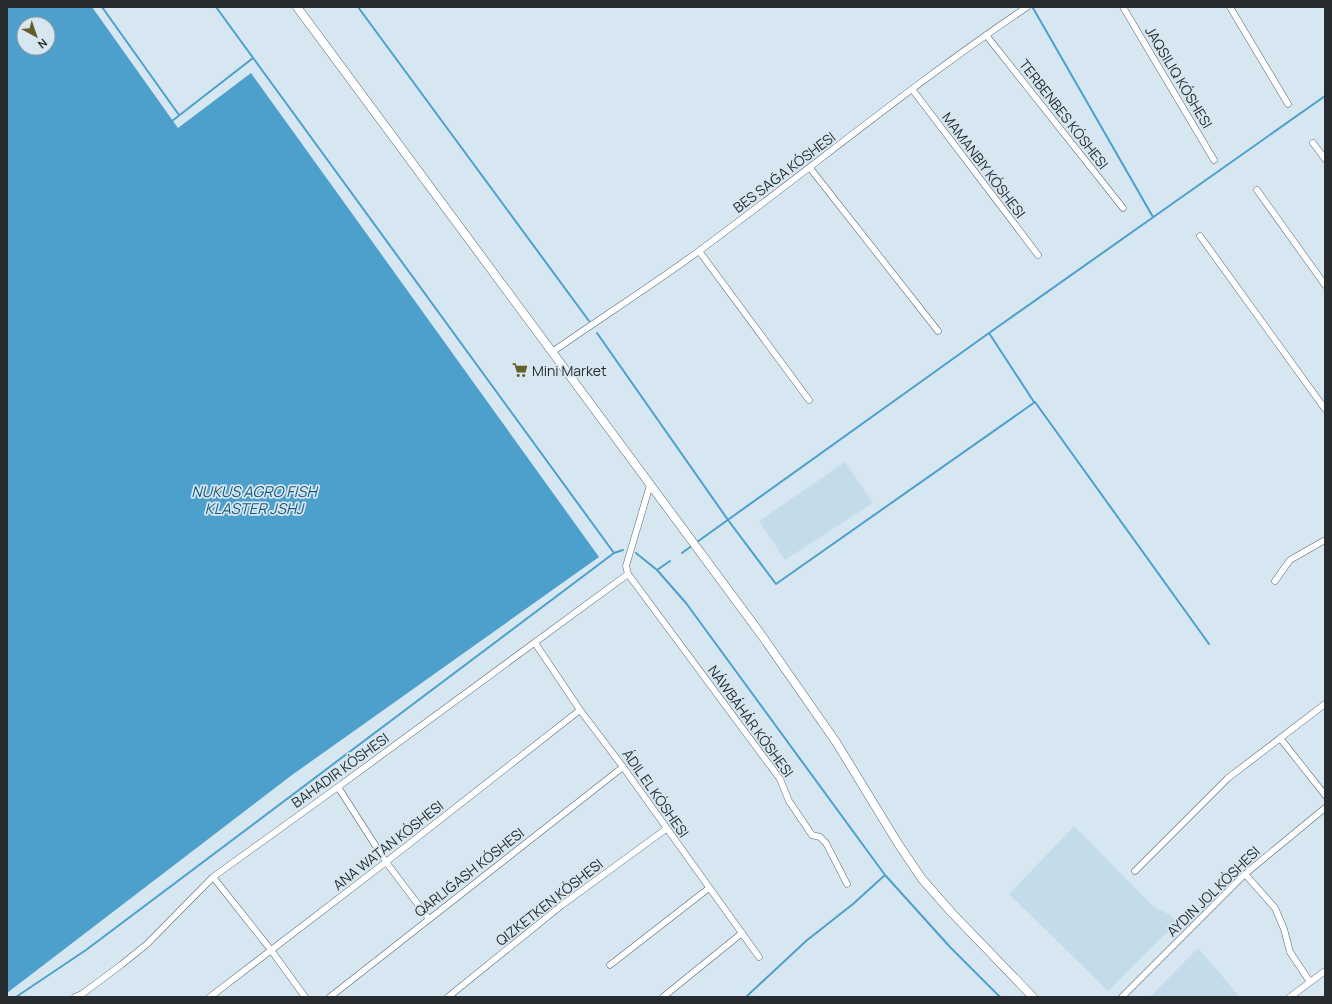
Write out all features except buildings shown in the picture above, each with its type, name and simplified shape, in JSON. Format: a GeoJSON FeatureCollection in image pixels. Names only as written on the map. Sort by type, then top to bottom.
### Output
{"type":"FeatureCollection","features":[{"type":"Feature","properties":{"kind":"main road"},"geometry":{"type":"LineString","coordinates":[[297,7],[760,633],[836,742],[899,845],[922,879],[952,914],[1033,997]]}},
{"type":"Feature","properties":{"kind":"street","name":"BES SAǴA KÓSHESI"},"geometry":{"type":"LineString","coordinates":[[552,352],[699,251],[912,89],[986,35],[1028,7]]}},
{"type":"Feature","properties":{"kind":"street"},"geometry":{"type":"LineString","coordinates":[[1123,7],[1214,160]]}},
{"type":"Feature","properties":{"kind":"street"},"geometry":{"type":"LineString","coordinates":[[1230,7],[1288,104]]}},
{"type":"Feature","properties":{"kind":"street","name":"TERBENBES KÓSHESI"},"geometry":{"type":"LineString","coordinates":[[986,35],[1123,208]]}},
{"type":"Feature","properties":{"kind":"street","name":"MAMANBIY KÓSHESI"},"geometry":{"type":"LineString","coordinates":[[912,89],[1038,255]]}},
{"type":"Feature","properties":{"kind":"street"},"geometry":{"type":"LineString","coordinates":[[1313,143],[1325,159]]}},
{"type":"Feature","properties":{"kind":"street"},"geometry":{"type":"LineString","coordinates":[[810,168],[938,331]]}},
{"type":"Feature","properties":{"kind":"street"},"geometry":{"type":"LineString","coordinates":[[1257,190],[1325,285]]}},
{"type":"Feature","properties":{"kind":"street"},"geometry":{"type":"LineString","coordinates":[[1200,236],[1325,409]]}},
{"type":"Feature","properties":{"kind":"street"},"geometry":{"type":"LineString","coordinates":[[699,251],[809,400]]}},
{"type":"Feature","properties":{"kind":"street"},"geometry":{"type":"LineString","coordinates":[[75,997],[82,994],[121,966],[147,944],[213,877],[628,574],[626,566],[650,485]]}},
{"type":"Feature","properties":{"kind":"street"},"geometry":{"type":"LineString","coordinates":[[1275,581],[1290,560],[1325,540]]}},
{"type":"Feature","properties":{"kind":"street","name":"NÁWBÁHÁR KÓSHESI"},"geometry":{"type":"LineString","coordinates":[[628,574],[780,778],[790,801],[812,835],[820,837],[826,843],[848,884]]}},
{"type":"Feature","properties":{"kind":"street","name":"ÁDIL EL KÓSHESI"},"geometry":{"type":"LineString","coordinates":[[534,642],[580,710],[623,767],[759,957]]}},
{"type":"Feature","properties":{"kind":"street"},"geometry":{"type":"LineString","coordinates":[[1135,871],[1228,778],[1325,704]]}},
{"type":"Feature","properties":{"kind":"street","name":"ANA WATAN KÓSHESI"},"geometry":{"type":"LineString","coordinates":[[210,997],[386,862],[580,710]]}},
{"type":"Feature","properties":{"kind":"street"},"geometry":{"type":"LineString","coordinates":[[1280,738],[1325,795]]}},
{"type":"Feature","properties":{"kind":"street"},"geometry":{"type":"LineString","coordinates":[[330,997],[623,767]]}},
{"type":"Feature","properties":{"kind":"street"},"geometry":{"type":"LineString","coordinates":[[338,787],[386,862],[429,919]]}},
{"type":"Feature","properties":{"kind":"street"},"geometry":{"type":"LineString","coordinates":[[1122,997],[1245,874],[1325,808]]}},
{"type":"Feature","properties":{"kind":"street"},"geometry":{"type":"LineString","coordinates":[[448,997],[562,906],[666,829]]}},
{"type":"Feature","properties":{"kind":"street"},"geometry":{"type":"LineString","coordinates":[[1245,874],[1275,908],[1284,929],[1290,952],[1310,982]]}},
{"type":"Feature","properties":{"kind":"street"},"geometry":{"type":"LineString","coordinates":[[213,877],[271,950],[305,997]]}},
{"type":"Feature","properties":{"kind":"street"},"geometry":{"type":"LineString","coordinates":[[610,965],[710,888]]}},
{"type":"Feature","properties":{"kind":"street"},"geometry":{"type":"LineString","coordinates":[[663,997],[742,933]]}},
{"type":"Feature","properties":{"kind":"street"},"geometry":{"type":"LineString","coordinates":[[1290,997],[1325,971]]}},
{"type":"Feature","properties":{"kind":"shaded area"},"geometry":{"type":"Polygon","coordinates":[[[845,462],[873,503],[785,560],[759,521],[845,462]]]}},
{"type":"Feature","properties":{"kind":"shaded area"},"geometry":{"type":"Polygon","coordinates":[[[1074,826],[1155,908],[1169,914],[1177,922],[1108,991],[1009,894],[1074,826]]]}},
{"type":"Feature","properties":{"kind":"shaded area"},"geometry":{"type":"Polygon","coordinates":[[[1198,948],[1240,997],[1150,997],[1189,957],[1198,948]]]}},
{"type":"Feature","properties":{"kind":"water","name":"NUKUS AGRO FISH KLASTER JSHJ"},"geometry":{"type":"Polygon","coordinates":[[[7,7],[92,7],[178,128],[251,73],[599,557],[292,775],[7,993],[7,7]]]}},
{"type":"Feature","properties":{"kind":"waterway"},"geometry":{"type":"LineString","coordinates":[[102,7],[179,115]]}},
{"type":"Feature","properties":{"kind":"waterway"},"geometry":{"type":"LineString","coordinates":[[216,7],[614,553]]}},
{"type":"Feature","properties":{"kind":"waterway"},"geometry":{"type":"LineString","coordinates":[[358,7],[589,321]]}},
{"type":"Feature","properties":{"kind":"waterway"},"geometry":{"type":"LineString","coordinates":[[1033,8],[1153,217]]}},
{"type":"Feature","properties":{"kind":"waterway"},"geometry":{"type":"LineString","coordinates":[[172,121],[253,58]]}},
{"type":"Feature","properties":{"kind":"waterway"},"geometry":{"type":"LineString","coordinates":[[697,542],[989,333],[1325,96]]}},
{"type":"Feature","properties":{"kind":"waterway"},"geometry":{"type":"LineString","coordinates":[[597,333],[728,520],[776,584],[1035,402],[1209,644]]}},
{"type":"Feature","properties":{"kind":"waterway"},"geometry":{"type":"LineString","coordinates":[[989,333],[1034,402]]}},
{"type":"Feature","properties":{"kind":"waterway"},"geometry":{"type":"LineString","coordinates":[[682,553],[693,545]]}},
{"type":"Feature","properties":{"kind":"waterway"},"geometry":{"type":"LineString","coordinates":[[16,997],[86,950],[614,553],[623,550]]}},
{"type":"Feature","properties":{"kind":"waterway"},"geometry":{"type":"LineString","coordinates":[[636,553],[657,570]]}},
{"type":"Feature","properties":{"kind":"waterway"},"geometry":{"type":"LineString","coordinates":[[670,561],[657,570],[686,603],[885,875],[950,947],[1000,997]]}},
{"type":"Feature","properties":{"kind":"waterway"},"geometry":{"type":"LineString","coordinates":[[746,997],[806,941],[853,904],[885,875]]}},
{"type":"Feature","properties":{"kind":"place","name":"Mini Market"},"geometry":{"type":"Point","coordinates":[520,370]}}]}
